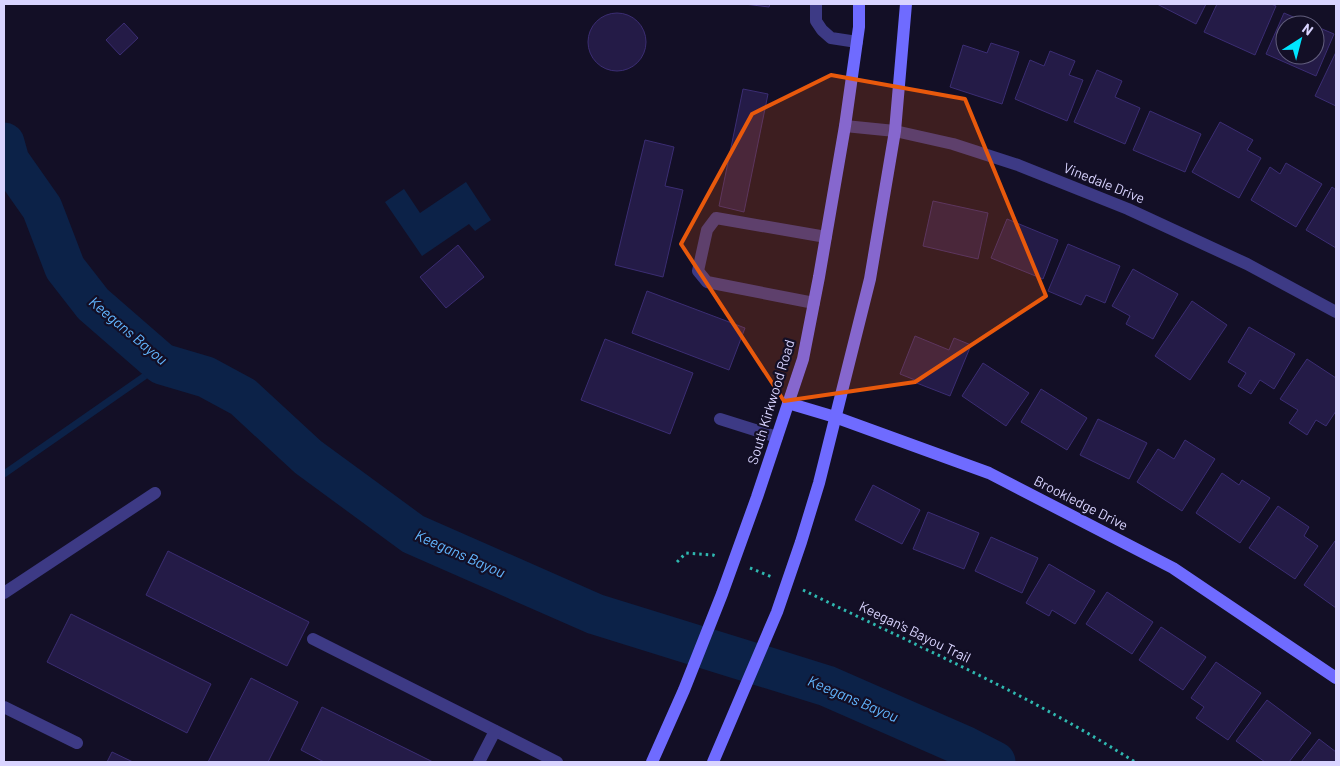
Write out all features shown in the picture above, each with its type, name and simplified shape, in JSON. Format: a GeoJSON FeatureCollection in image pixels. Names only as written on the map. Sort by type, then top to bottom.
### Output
{"type":"FeatureCollection","features":[{"type":"Feature","properties":{"kind":"main road","name":"South Kirkwood Road"},"geometry":{"type":"LineString","coordinates":[[652,762],[684,690],[722,594],[757,497],[803,358],[845,126],[857,42],[860,4]]}},
{"type":"Feature","properties":{"kind":"main road"},"geometry":{"type":"LineString","coordinates":[[714,762],[788,583],[819,483],[870,278],[895,131],[906,4]]}},
{"type":"Feature","properties":{"kind":"main road","name":"Brookledge Drive"},"geometry":{"type":"LineString","coordinates":[[788,403],[835,417],[989,472],[1173,568],[1336,678]]}},
{"type":"Feature","properties":{"kind":"street"},"geometry":{"type":"LineString","coordinates":[[816,4],[816,21],[822,30],[832,38],[857,42]]}},
{"type":"Feature","properties":{"kind":"street","name":"Vinedale Drive"},"geometry":{"type":"LineString","coordinates":[[845,126],[895,131],[953,144],[1018,165],[1128,209],[1247,264],[1336,312]]}},
{"type":"Feature","properties":{"kind":"street"},"geometry":{"type":"LineString","coordinates":[[814,303],[707,282],[698,271],[707,230],[716,218],[826,237]]}},
{"type":"Feature","properties":{"kind":"street"},"geometry":{"type":"LineString","coordinates":[[720,419],[777,437]]}},
{"type":"Feature","properties":{"kind":"street"},"geometry":{"type":"LineString","coordinates":[[4,593],[155,494]]}},
{"type":"Feature","properties":{"kind":"street"},"geometry":{"type":"LineString","coordinates":[[313,639],[557,762]]}},
{"type":"Feature","properties":{"kind":"street"},"geometry":{"type":"LineString","coordinates":[[4,707],[77,743]]}},
{"type":"Feature","properties":{"kind":"street"},"geometry":{"type":"LineString","coordinates":[[479,762],[495,731]]}},
{"type":"Feature","properties":{"kind":"path","name":"Keegan's Bayou Trail"},"geometry":{"type":"LineString","coordinates":[[677,562],[686,554],[713,555],[734,561],[788,583],[1017,694],[1097,738],[1135,762]]}},
{"type":"Feature","properties":{"kind":"highlighted area"},"geometry":{"type":"Polygon","coordinates":[[[831,75],[965,99],[1046,296],[915,382],[784,401],[681,244],[752,114],[831,75]]]}},
{"type":"Feature","properties":{"kind":"water"},"geometry":{"type":"Polygon","coordinates":[[[466,182],[491,220],[475,231],[469,224],[422,256],[385,202],[404,189],[420,213],[466,182]]]}},
{"type":"Feature","properties":{"kind":"building"},"geometry":{"type":"Polygon","coordinates":[[[744,4],[770,4],[769,7],[744,4]]]}},
{"type":"Feature","properties":{"kind":"building"},"geometry":{"type":"Polygon","coordinates":[[[1157,4],[1206,4],[1196,24],[1157,4]]]}},
{"type":"Feature","properties":{"kind":"building"},"geometry":{"type":"Polygon","coordinates":[[[1217,4],[1271,4],[1276,6],[1255,55],[1204,32],[1217,4]]]}},
{"type":"Feature","properties":{"kind":"building"},"geometry":{"type":"Polygon","coordinates":[[[617,13],[628,15],[641,26],[646,42],[644,53],[633,66],[617,71],[606,69],[593,58],[588,42],[590,31],[601,18],[617,13]]]}},
{"type":"Feature","properties":{"kind":"building"},"geometry":{"type":"Polygon","coordinates":[[[124,23],[138,38],[120,55],[106,40],[124,23]]]}},
{"type":"Feature","properties":{"kind":"building"},"geometry":{"type":"Polygon","coordinates":[[[1325,30],[1334,34],[1325,55],[1325,30]]]}},
{"type":"Feature","properties":{"kind":"building"},"geometry":{"type":"Polygon","coordinates":[[[1275,34],[1275,58],[1266,54],[1275,34]]]}},
{"type":"Feature","properties":{"kind":"building"},"geometry":{"type":"Polygon","coordinates":[[[991,43],[1019,52],[1002,104],[950,87],[963,45],[987,53],[991,43]]]}},
{"type":"Feature","properties":{"kind":"building"},"geometry":{"type":"Polygon","coordinates":[[[1050,51],[1075,61],[1069,75],[1083,80],[1067,121],[1015,99],[1030,60],[1044,66],[1050,51]]]}},
{"type":"Feature","properties":{"kind":"building"},"geometry":{"type":"Polygon","coordinates":[[[1336,52],[1336,106],[1315,96],[1336,52]]]}},
{"type":"Feature","properties":{"kind":"building"},"geometry":{"type":"Polygon","coordinates":[[[1291,65],[1321,65],[1316,76],[1291,65]]]}},
{"type":"Feature","properties":{"kind":"building"},"geometry":{"type":"Polygon","coordinates":[[[1097,70],[1122,81],[1115,97],[1140,108],[1125,144],[1074,122],[1097,70]]]}},
{"type":"Feature","properties":{"kind":"building"},"geometry":{"type":"Polygon","coordinates":[[[743,89],[768,94],[744,212],[719,206],[743,89]]]}},
{"type":"Feature","properties":{"kind":"building"},"geometry":{"type":"Polygon","coordinates":[[[1150,111],[1201,134],[1185,172],[1133,150],[1150,111]]]}},
{"type":"Feature","properties":{"kind":"building"},"geometry":{"type":"Polygon","coordinates":[[[1220,122],[1253,140],[1247,150],[1261,158],[1239,198],[1192,172],[1220,122]]]}},
{"type":"Feature","properties":{"kind":"building"},"geometry":{"type":"Polygon","coordinates":[[[645,140],[674,147],[665,186],[683,190],[663,277],[615,265],[645,140]]]}},
{"type":"Feature","properties":{"kind":"building"},"geometry":{"type":"Polygon","coordinates":[[[1286,163],[1322,184],[1296,227],[1251,200],[1270,167],[1280,174],[1286,163]]]}},
{"type":"Feature","properties":{"kind":"building"},"geometry":{"type":"Polygon","coordinates":[[[1332,187],[1336,190],[1336,248],[1306,230],[1332,187]]]}},
{"type":"Feature","properties":{"kind":"building"},"geometry":{"type":"Polygon","coordinates":[[[933,201],[988,213],[978,259],[923,246],[933,201]]]}},
{"type":"Feature","properties":{"kind":"building"},"geometry":{"type":"Polygon","coordinates":[[[1007,219],[1058,240],[1043,279],[991,258],[1007,219]]]}},
{"type":"Feature","properties":{"kind":"building"},"geometry":{"type":"Polygon","coordinates":[[[1068,244],[1120,266],[1105,303],[1086,295],[1081,305],[1048,291],[1068,244]]]}},
{"type":"Feature","properties":{"kind":"building"},"geometry":{"type":"Polygon","coordinates":[[[458,245],[484,277],[446,308],[420,277],[458,245]]]}},
{"type":"Feature","properties":{"kind":"building"},"geometry":{"type":"Polygon","coordinates":[[[1133,269],[1178,294],[1153,339],[1126,324],[1130,316],[1112,306],[1133,269]]]}},
{"type":"Feature","properties":{"kind":"building"},"geometry":{"type":"Polygon","coordinates":[[[647,291],[745,328],[729,370],[632,333],[647,291]]]}},
{"type":"Feature","properties":{"kind":"building"},"geometry":{"type":"Polygon","coordinates":[[[1192,301],[1227,325],[1190,380],[1155,356],[1192,301]]]}},
{"type":"Feature","properties":{"kind":"building"},"geometry":{"type":"Polygon","coordinates":[[[1249,327],[1295,354],[1274,389],[1260,380],[1251,394],[1238,386],[1246,373],[1228,362],[1249,327]]]}},
{"type":"Feature","properties":{"kind":"building"},"geometry":{"type":"Polygon","coordinates":[[[915,336],[949,350],[954,338],[971,345],[950,396],[914,382],[915,380],[900,374],[915,336]]]}},
{"type":"Feature","properties":{"kind":"building"},"geometry":{"type":"Polygon","coordinates":[[[605,339],[693,373],[670,434],[581,400],[605,339]]]}},
{"type":"Feature","properties":{"kind":"building"},"geometry":{"type":"Polygon","coordinates":[[[1307,359],[1336,378],[1336,411],[1326,426],[1316,420],[1307,435],[1289,423],[1298,410],[1280,399],[1307,359]]]}},
{"type":"Feature","properties":{"kind":"building"},"geometry":{"type":"Polygon","coordinates":[[[983,363],[1029,393],[1006,426],[962,396],[983,363]]]}},
{"type":"Feature","properties":{"kind":"building"},"geometry":{"type":"Polygon","coordinates":[[[1041,389],[1087,418],[1067,450],[1021,422],[1041,389]]]}},
{"type":"Feature","properties":{"kind":"building"},"geometry":{"type":"Polygon","coordinates":[[[1098,419],[1147,443],[1129,479],[1080,455],[1098,419]]]}},
{"type":"Feature","properties":{"kind":"building"},"geometry":{"type":"Polygon","coordinates":[[[1185,440],[1215,459],[1182,511],[1137,482],[1158,449],[1174,459],[1185,440]]]}},
{"type":"Feature","properties":{"kind":"building"},"geometry":{"type":"Polygon","coordinates":[[[1222,473],[1239,485],[1242,480],[1270,498],[1240,543],[1196,513],[1222,473]]]}},
{"type":"Feature","properties":{"kind":"building"},"geometry":{"type":"Polygon","coordinates":[[[873,485],[920,510],[902,544],[855,520],[873,485]]]}},
{"type":"Feature","properties":{"kind":"building"},"geometry":{"type":"Polygon","coordinates":[[[1278,506],[1309,527],[1304,536],[1318,546],[1295,579],[1249,548],[1278,506]]]}},
{"type":"Feature","properties":{"kind":"building"},"geometry":{"type":"Polygon","coordinates":[[[928,512],[979,533],[964,569],[913,549],[928,512]]]}},
{"type":"Feature","properties":{"kind":"building"},"geometry":{"type":"Polygon","coordinates":[[[991,537],[1038,558],[1022,593],[975,571],[991,537]]]}},
{"type":"Feature","properties":{"kind":"building"},"geometry":{"type":"Polygon","coordinates":[[[1336,542],[1336,608],[1304,585],[1336,542]]]}},
{"type":"Feature","properties":{"kind":"building"},"geometry":{"type":"Polygon","coordinates":[[[168,551],[309,622],[287,666],[146,595],[168,551]]]}},
{"type":"Feature","properties":{"kind":"building"},"geometry":{"type":"Polygon","coordinates":[[[1049,564],[1095,591],[1075,624],[1052,610],[1049,616],[1026,603],[1049,564]]]}},
{"type":"Feature","properties":{"kind":"building"},"geometry":{"type":"Polygon","coordinates":[[[1107,592],[1153,622],[1132,654],[1086,624],[1107,592]]]}},
{"type":"Feature","properties":{"kind":"building"},"geometry":{"type":"Polygon","coordinates":[[[71,614],[211,684],[187,733],[47,662],[71,614]]]}},
{"type":"Feature","properties":{"kind":"building"},"geometry":{"type":"Polygon","coordinates":[[[1161,627],[1206,657],[1183,690],[1139,660],[1161,627]]]}},
{"type":"Feature","properties":{"kind":"building"},"geometry":{"type":"Polygon","coordinates":[[[1216,662],[1261,693],[1228,740],[1196,718],[1204,707],[1191,698],[1216,662]]]}},
{"type":"Feature","properties":{"kind":"building"},"geometry":{"type":"Polygon","coordinates":[[[251,678],[298,702],[268,762],[208,762],[251,678]]]}},
{"type":"Feature","properties":{"kind":"building"},"geometry":{"type":"Polygon","coordinates":[[[1267,700],[1311,733],[1289,762],[1265,762],[1236,741],[1267,700]]]}},
{"type":"Feature","properties":{"kind":"building"},"geometry":{"type":"Polygon","coordinates":[[[322,707],[433,762],[324,762],[301,750],[322,707]]]}},
{"type":"Feature","properties":{"kind":"building"},"geometry":{"type":"Polygon","coordinates":[[[1319,739],[1336,752],[1336,762],[1301,762],[1319,739]]]}},
{"type":"Feature","properties":{"kind":"building"},"geometry":{"type":"Polygon","coordinates":[[[112,752],[133,762],[107,762],[112,752]]]}},
{"type":"Feature","properties":{"kind":"waterway","name":"Keegans Bayou"},"geometry":{"type":"LineString","coordinates":[[4,143],[9,161],[42,208],[65,268],[93,304],[162,364],[206,377],[243,397],[308,457],[413,534],[595,614],[827,686],[964,746],[995,762]]}},
{"type":"Feature","properties":{"kind":"waterway"},"geometry":{"type":"LineString","coordinates":[[4,474],[162,364]]}}]}
